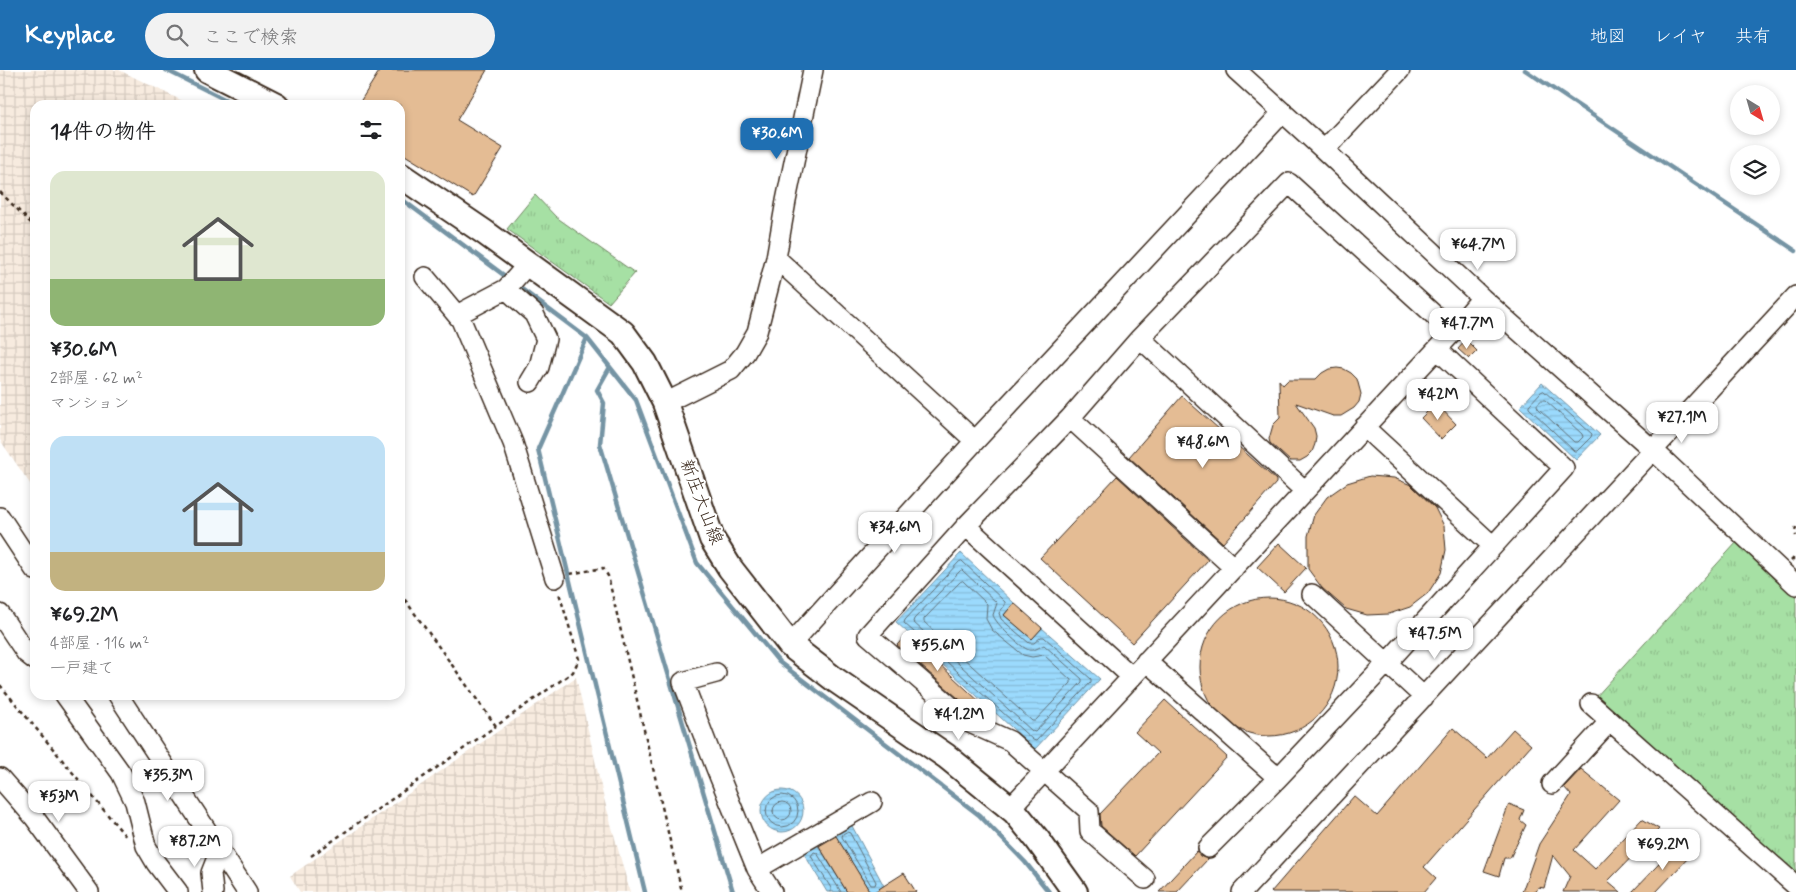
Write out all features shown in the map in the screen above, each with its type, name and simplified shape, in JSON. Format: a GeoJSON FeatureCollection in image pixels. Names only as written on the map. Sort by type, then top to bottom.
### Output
{"type":"FeatureCollection","features":[{"type":"Feature","properties":{"kind":"main road"},"geometry":{"type":"LineString","coordinates":[[207,70],[266,100]]}},
{"type":"Feature","properties":{"kind":"main road","name":"新庄大山線"},"geometry":{"type":"LineString","coordinates":[[405,179],[484,232],[623,333],[645,363],[665,403],[712,539],[730,568],[790,645],[834,679],[946,756],[1010,808],[1037,839],[1075,892]]}},
{"type":"Feature","properties":{"kind":"street"},"geometry":{"type":"LineString","coordinates":[[665,403],[731,370],[745,353],[756,332],[776,258],[813,70]]}},
{"type":"Feature","properties":{"kind":"street"},"geometry":{"type":"LineString","coordinates":[[1236,70],[1482,298],[1653,450],[1796,585]]}},
{"type":"Feature","properties":{"kind":"street"},"geometry":{"type":"LineString","coordinates":[[1324,150],[1400,70]]}},
{"type":"Feature","properties":{"kind":"street"},"geometry":{"type":"LineString","coordinates":[[790,645],[975,440],[1283,112]]}},
{"type":"Feature","properties":{"kind":"street"},"geometry":{"type":"LineString","coordinates":[[1145,879],[1090,831],[1089,811],[1010,741],[970,723],[868,635],[966,526],[1070,418],[1140,338],[1289,183],[1453,332]]}},
{"type":"Feature","properties":{"kind":"street"},"geometry":{"type":"LineString","coordinates":[[776,258],[975,440]]}},
{"type":"Feature","properties":{"kind":"street"},"geometry":{"type":"LineString","coordinates":[[457,315],[506,289],[528,264]]}},
{"type":"Feature","properties":{"kind":"street"},"geometry":{"type":"LineString","coordinates":[[425,277],[461,320],[513,443],[555,578]]}},
{"type":"Feature","properties":{"kind":"street"},"geometry":{"type":"LineString","coordinates":[[506,289],[534,314],[546,339],[539,367],[530,382]]}},
{"type":"Feature","properties":{"kind":"street"},"geometry":{"type":"LineString","coordinates":[[1242,892],[1796,296]]}},
{"type":"Feature","properties":{"kind":"street"},"geometry":{"type":"LineString","coordinates":[[1010,808],[1438,349],[1482,298]]}},
{"type":"Feature","properties":{"kind":"street"},"geometry":{"type":"LineString","coordinates":[[1140,338],[1305,491]]}},
{"type":"Feature","properties":{"kind":"street"},"geometry":{"type":"LineString","coordinates":[[1208,848],[1278,778],[1387,663],[1564,468],[1438,349]]}},
{"type":"Feature","properties":{"kind":"street"},"geometry":{"type":"LineString","coordinates":[[1070,418],[1234,568]]}},
{"type":"Feature","properties":{"kind":"street"},"geometry":{"type":"LineString","coordinates":[[1364,427],[1493,546]]}},
{"type":"Feature","properties":{"kind":"street"},"geometry":{"type":"LineString","coordinates":[[0,517],[30,562]]}},
{"type":"Feature","properties":{"kind":"street"},"geometry":{"type":"LineString","coordinates":[[966,526],[1132,677]]}},
{"type":"Feature","properties":{"kind":"street"},"geometry":{"type":"LineString","coordinates":[[1312,594],[1424,697]]}},
{"type":"Feature","properties":{"kind":"street"},"geometry":{"type":"LineString","coordinates":[[0,614],[30,656]]}},
{"type":"Feature","properties":{"kind":"street"},"geometry":{"type":"LineString","coordinates":[[1146,661],[1278,778]]}},
{"type":"Feature","properties":{"kind":"street"},"geometry":{"type":"LineString","coordinates":[[716,673],[683,682],[758,869],[772,892]]}},
{"type":"Feature","properties":{"kind":"street"},"geometry":{"type":"LineString","coordinates":[[69,700],[121,773],[135,802],[146,846],[178,892]]}},
{"type":"Feature","properties":{"kind":"street"},"geometry":{"type":"LineString","coordinates":[[121,700],[246,892]]}},
{"type":"Feature","properties":{"kind":"street"},"geometry":{"type":"LineString","coordinates":[[1591,704],[1796,886]]}},
{"type":"Feature","properties":{"kind":"street"},"geometry":{"type":"LineString","coordinates":[[1552,784],[1610,721]]}},
{"type":"Feature","properties":{"kind":"street"},"geometry":{"type":"LineString","coordinates":[[0,778],[34,817],[89,892]]}},
{"type":"Feature","properties":{"kind":"street"},"geometry":{"type":"LineString","coordinates":[[758,869],[872,802]]}},
{"type":"Feature","properties":{"kind":"street"},"geometry":{"type":"LineString","coordinates":[[213,892],[211,873],[220,850]]}},
{"type":"Feature","properties":{"kind":"path"},"geometry":{"type":"LineString","coordinates":[[0,192],[30,222]]}},
{"type":"Feature","properties":{"kind":"path"},"geometry":{"type":"LineString","coordinates":[[1796,527],[1794,531],[1796,536]]}},
{"type":"Feature","properties":{"kind":"path"},"geometry":{"type":"LineString","coordinates":[[310,856],[573,672],[579,659],[555,578],[603,568],[608,576],[682,892]]}},
{"type":"Feature","properties":{"kind":"path"},"geometry":{"type":"LineString","coordinates":[[405,600],[496,726]]}},
{"type":"Feature","properties":{"kind":"path"},"geometry":{"type":"LineString","coordinates":[[0,685],[128,840]]}},
{"type":"Feature","properties":{"kind":"shaded area"},"geometry":{"type":"Polygon","coordinates":[[[0,70],[119,70],[181,100],[30,100],[30,484],[0,440],[0,70]]]}},
{"type":"Feature","properties":{"kind":"shaded area"},"geometry":{"type":"Polygon","coordinates":[[[576,677],[603,795],[630,892],[300,892],[290,876],[576,677]]]}},
{"type":"Feature","properties":{"kind":"green space"},"geometry":{"type":"Polygon","coordinates":[[[535,195],[556,217],[635,273],[609,303],[507,229],[535,195]]]}},
{"type":"Feature","properties":{"kind":"green space"},"geometry":{"type":"Polygon","coordinates":[[[1737,542],[1796,597],[1796,878],[1594,699],[1737,542]]]}},
{"type":"Feature","properties":{"kind":"water"},"geometry":{"type":"Polygon","coordinates":[[[1542,383],[1600,435],[1576,460],[1520,407],[1542,383]]]}},
{"type":"Feature","properties":{"kind":"water"},"geometry":{"type":"Polygon","coordinates":[[[961,553],[1014,603],[1004,615],[1032,639],[1042,628],[1100,679],[1035,749],[896,622],[961,553]]]}},
{"type":"Feature","properties":{"kind":"water"},"geometry":{"type":"Polygon","coordinates":[[[782,790],[797,796],[803,811],[797,826],[782,832],[767,826],[761,811],[767,796],[782,790]]]}},
{"type":"Feature","properties":{"kind":"water"},"geometry":{"type":"Polygon","coordinates":[[[851,824],[884,886],[874,892],[870,892],[834,834],[851,824]]]}},
{"type":"Feature","properties":{"kind":"water"},"geometry":{"type":"Polygon","coordinates":[[[817,844],[847,892],[827,892],[803,852],[817,844]]]}},
{"type":"Feature","properties":{"kind":"building"},"geometry":{"type":"Polygon","coordinates":[[[380,70],[487,70],[457,120],[503,148],[473,197],[405,155],[405,100],[361,100],[380,70]]]}},
{"type":"Feature","properties":{"kind":"building"},"geometry":{"type":"Polygon","coordinates":[[[1466,340],[1477,351],[1469,359],[1458,349],[1466,340]]]}},
{"type":"Feature","properties":{"kind":"building"},"geometry":{"type":"Polygon","coordinates":[[[1329,369],[1344,369],[1357,379],[1361,394],[1359,402],[1354,408],[1341,416],[1333,416],[1296,403],[1314,428],[1316,436],[1312,452],[1307,457],[1300,461],[1290,461],[1270,443],[1269,439],[1273,425],[1280,418],[1279,380],[1283,385],[1288,380],[1315,380],[1329,369]]]}},
{"type":"Feature","properties":{"kind":"building"},"geometry":{"type":"Polygon","coordinates":[[[1182,396],[1276,480],[1276,483],[1223,543],[1129,457],[1182,396]]]}},
{"type":"Feature","properties":{"kind":"building"},"geometry":{"type":"Polygon","coordinates":[[[1436,403],[1456,424],[1441,439],[1421,418],[1436,403]]]}},
{"type":"Feature","properties":{"kind":"building"},"geometry":{"type":"Polygon","coordinates":[[[1117,476],[1208,560],[1132,643],[1040,558],[1117,476]]]}},
{"type":"Feature","properties":{"kind":"building"},"geometry":{"type":"Polygon","coordinates":[[[1370,476],[1394,478],[1411,485],[1435,508],[1444,526],[1446,550],[1441,573],[1428,593],[1410,607],[1389,614],[1367,615],[1346,609],[1322,588],[1308,569],[1308,536],[1314,515],[1327,497],[1347,483],[1370,476]]]}},
{"type":"Feature","properties":{"kind":"building"},"geometry":{"type":"Polygon","coordinates":[[[1279,543],[1306,568],[1284,592],[1257,567],[1279,543]]]}},
{"type":"Feature","properties":{"kind":"building"},"geometry":{"type":"Polygon","coordinates":[[[1269,598],[1295,603],[1318,618],[1333,641],[1338,667],[1333,693],[1318,716],[1295,731],[1269,736],[1243,731],[1220,716],[1205,693],[1200,667],[1205,641],[1220,618],[1243,603],[1269,598]]]}},
{"type":"Feature","properties":{"kind":"building"},"geometry":{"type":"Polygon","coordinates":[[[1014,603],[1042,628],[1032,639],[1004,615],[1014,603]]]}},
{"type":"Feature","properties":{"kind":"building"},"geometry":{"type":"Polygon","coordinates":[[[907,634],[982,704],[974,712],[897,645],[907,634]]]}},
{"type":"Feature","properties":{"kind":"building"},"geometry":{"type":"Polygon","coordinates":[[[1165,700],[1227,757],[1135,856],[1101,826],[1100,814],[1158,753],[1135,732],[1165,700]]]}},
{"type":"Feature","properties":{"kind":"building"},"geometry":{"type":"Polygon","coordinates":[[[1453,728],[1487,758],[1513,729],[1531,745],[1424,867],[1436,878],[1424,892],[1271,892],[1354,796],[1377,816],[1453,728]]]}},
{"type":"Feature","properties":{"kind":"building"},"geometry":{"type":"Polygon","coordinates":[[[1581,769],[1619,800],[1574,850],[1595,869],[1642,819],[1659,829],[1608,881],[1621,892],[1563,892],[1570,876],[1553,855],[1544,888],[1538,887],[1536,892],[1522,892],[1539,844],[1571,795],[1564,787],[1581,769]]]}},
{"type":"Feature","properties":{"kind":"building"},"geometry":{"type":"Polygon","coordinates":[[[1509,804],[1524,810],[1520,820],[1526,825],[1510,858],[1504,858],[1499,876],[1484,871],[1509,804]]]}},
{"type":"Feature","properties":{"kind":"building"},"geometry":{"type":"Polygon","coordinates":[[[836,836],[870,892],[847,892],[819,846],[836,836]]]}},
{"type":"Feature","properties":{"kind":"building"},"geometry":{"type":"Polygon","coordinates":[[[1676,846],[1690,856],[1656,892],[1632,892],[1676,846]]]}},
{"type":"Feature","properties":{"kind":"building"},"geometry":{"type":"Polygon","coordinates":[[[1197,851],[1200,856],[1208,859],[1177,892],[1159,892],[1197,851]]]}},
{"type":"Feature","properties":{"kind":"building"},"geometry":{"type":"Polygon","coordinates":[[[904,873],[916,892],[874,892],[904,873]]]}},
{"type":"Feature","properties":{"kind":"waterway"},"geometry":{"type":"LineString","coordinates":[[166,70],[226,100]]}},
{"type":"Feature","properties":{"kind":"waterway"},"geometry":{"type":"LineString","coordinates":[[1525,70],[1796,251]]}},
{"type":"Feature","properties":{"kind":"waterway"},"geometry":{"type":"LineString","coordinates":[[405,202],[509,279]]}},
{"type":"Feature","properties":{"kind":"waterway"},"geometry":{"type":"LineString","coordinates":[[515,284],[587,338],[636,400],[697,563],[779,662],[979,815],[1025,862],[1049,892]]}},
{"type":"Feature","properties":{"kind":"waterway"},"geometry":{"type":"LineString","coordinates":[[587,338],[538,449],[645,892]]}},
{"type":"Feature","properties":{"kind":"waterway"},"geometry":{"type":"LineString","coordinates":[[610,367],[597,390],[604,403],[600,444],[733,892]]}}]}
